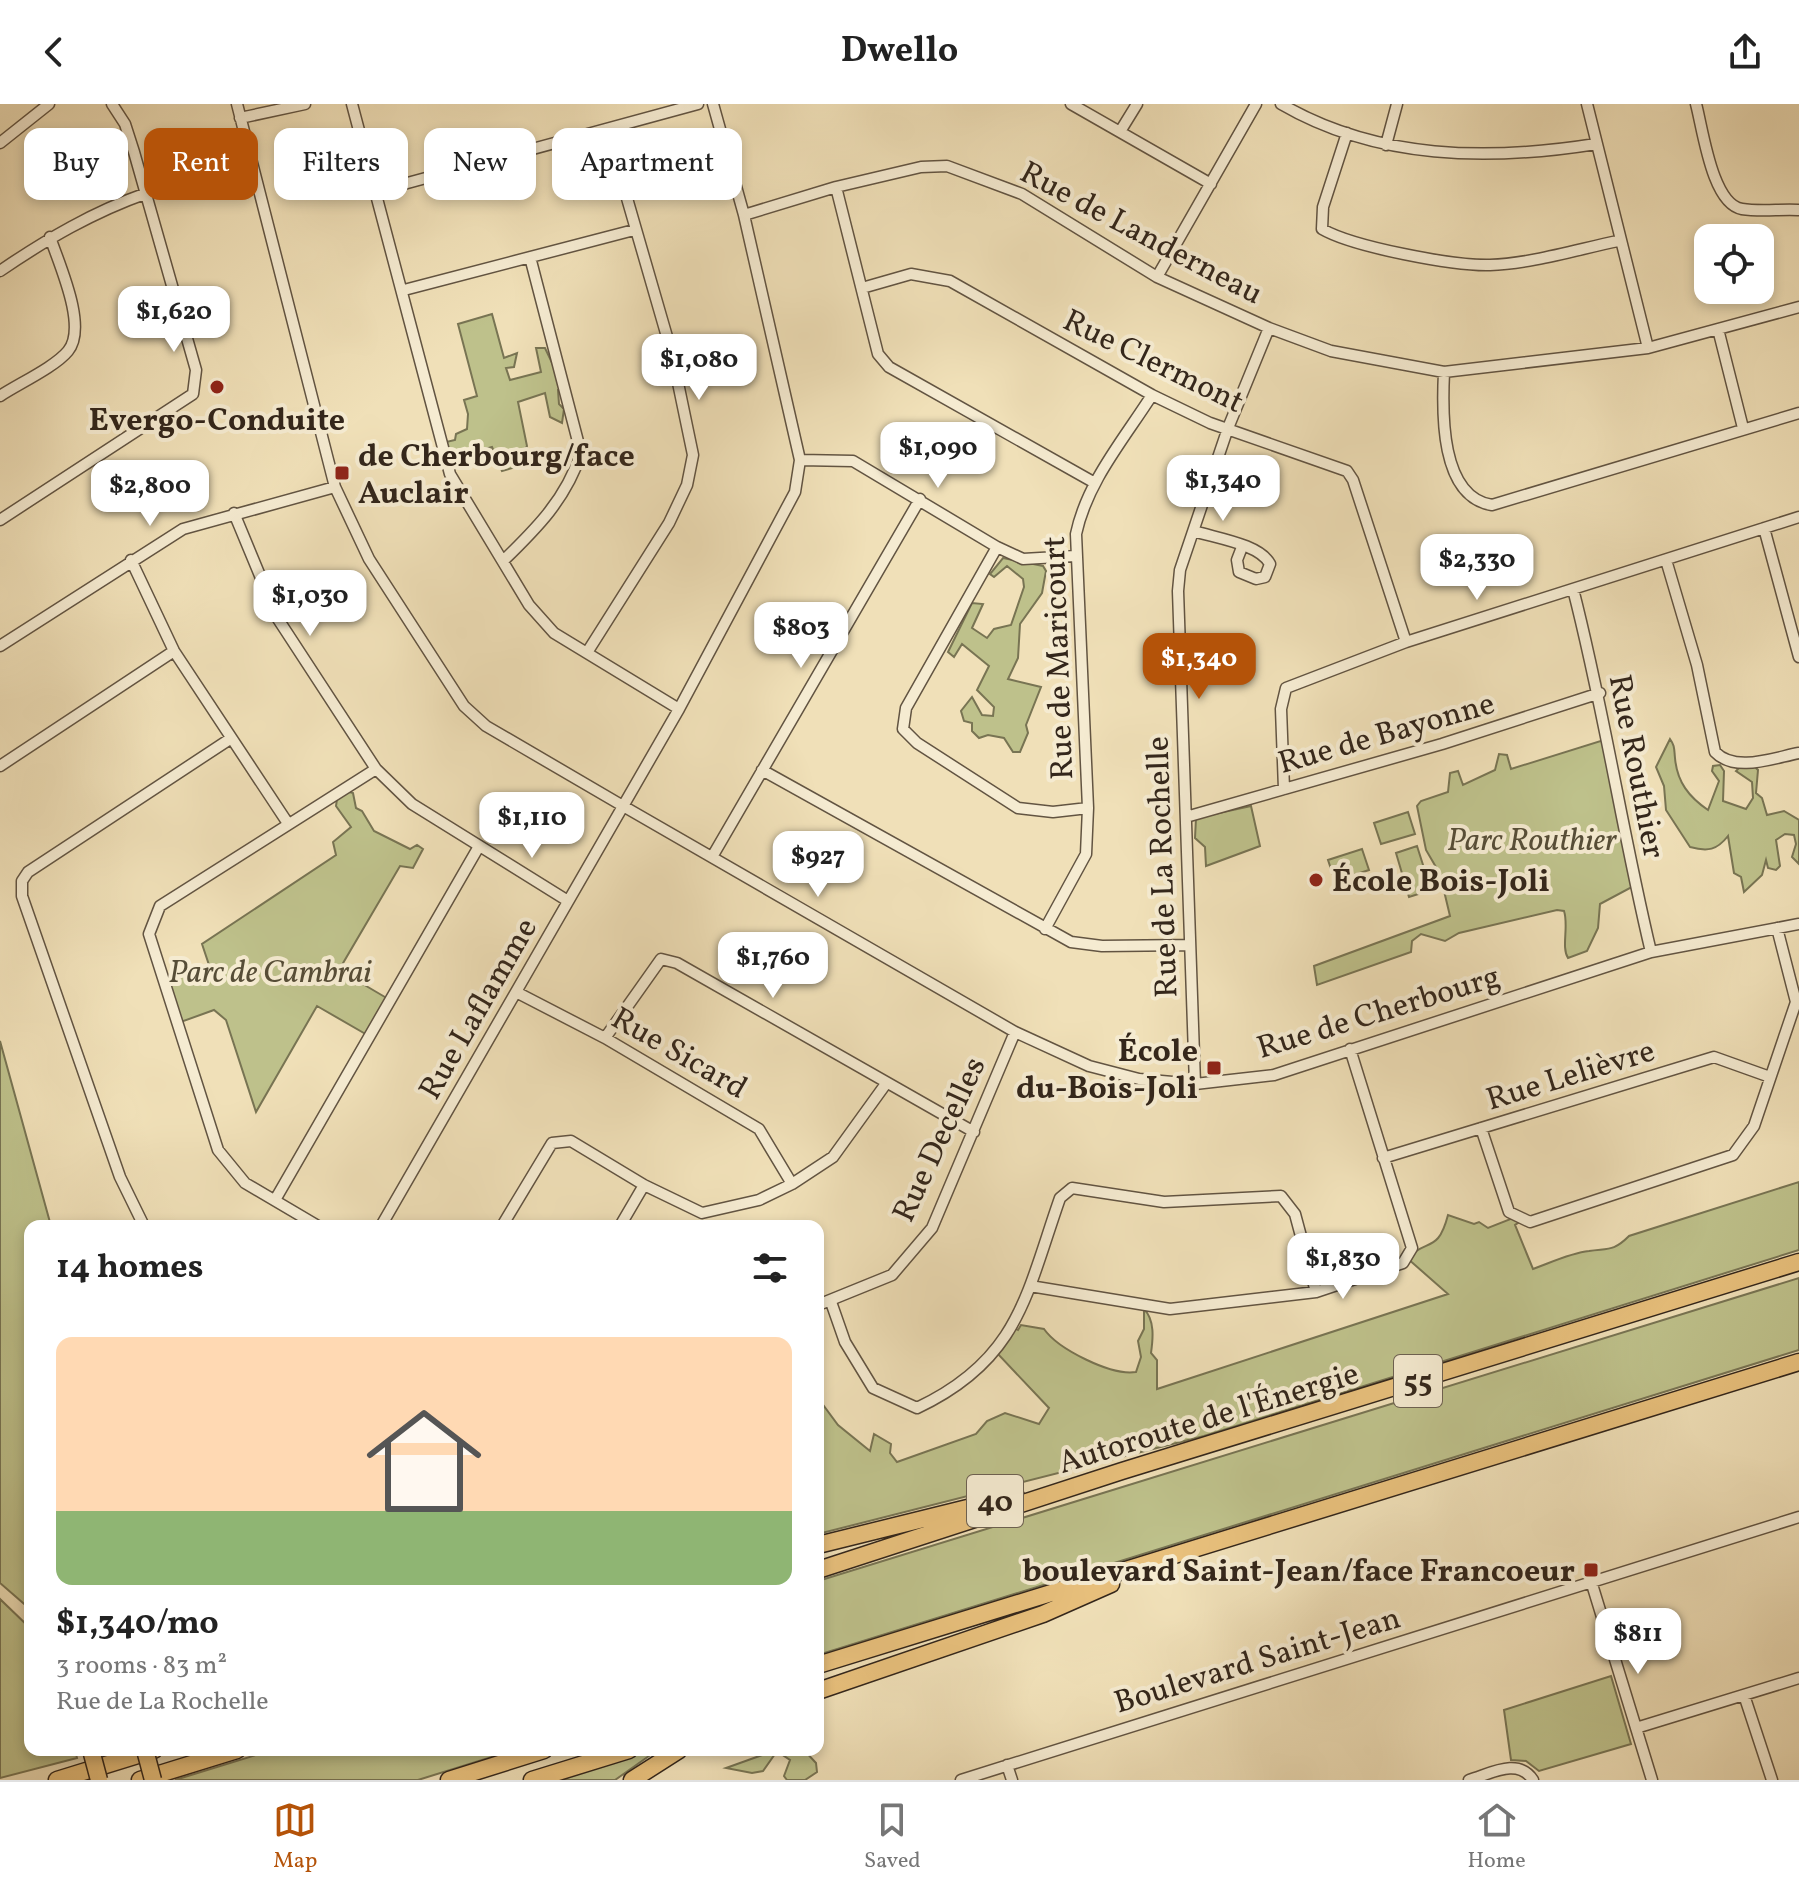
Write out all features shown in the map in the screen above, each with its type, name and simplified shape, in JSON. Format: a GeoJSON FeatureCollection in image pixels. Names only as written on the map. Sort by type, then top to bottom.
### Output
{"type":"FeatureCollection","features":[{"type":"Feature","properties":{"kind":"highway","name":"Autoroute de l'Énergie"},"geometry":{"type":"LineString","coordinates":[[824,1568],[1122,1471],[1799,1262]]}},
{"type":"Feature","properties":{"kind":"highway"},"geometry":{"type":"LineString","coordinates":[[824,1663],[1799,1362]]}},
{"type":"Feature","properties":{"kind":"highway","name":"40"},"geometry":{"type":"LineString","coordinates":[[824,1544],[1122,1471]]}},
{"type":"Feature","properties":{"kind":"highway"},"geometry":{"type":"LineString","coordinates":[[824,1689],[1043,1614],[1185,1551]]}},
{"type":"Feature","properties":{"kind":"highway"},"geometry":{"type":"LineString","coordinates":[[93,1756],[99,1780]]}},
{"type":"Feature","properties":{"kind":"highway"},"geometry":{"type":"LineString","coordinates":[[57,1780],[135,1756]]}},
{"type":"Feature","properties":{"kind":"highway"},"geometry":{"type":"LineString","coordinates":[[147,1756],[153,1780]]}},
{"type":"Feature","properties":{"kind":"highway"},"geometry":{"type":"LineString","coordinates":[[140,1780],[218,1756]]}},
{"type":"Feature","properties":{"kind":"highway"},"geometry":{"type":"LineString","coordinates":[[449,1780],[525,1756]]}},
{"type":"Feature","properties":{"kind":"highway"},"geometry":{"type":"LineString","coordinates":[[532,1780],[610,1756]]}},
{"type":"Feature","properties":{"kind":"highway"},"geometry":{"type":"LineString","coordinates":[[632,1780],[670,1756]]}},
{"type":"Feature","properties":{"kind":"street"},"geometry":{"type":"LineString","coordinates":[[0,143],[49,104]]}},
{"type":"Feature","properties":{"kind":"street"},"geometry":{"type":"LineString","coordinates":[[112,104],[125,124],[144,184]]}},
{"type":"Feature","properties":{"kind":"street","name":"Rue de Cherbourg"},"geometry":{"type":"LineString","coordinates":[[237,104],[335,487],[369,559],[464,706],[486,726],[1015,1032],[1089,1066],[1139,1079],[1195,1084],[1274,1075],[1651,952],[1799,924]]}},
{"type":"Feature","properties":{"kind":"street"},"geometry":{"type":"LineString","coordinates":[[240,118],[305,104]]}},
{"type":"Feature","properties":{"kind":"street"},"geometry":{"type":"LineString","coordinates":[[352,104],[359,128]]}},
{"type":"Feature","properties":{"kind":"street"},"geometry":{"type":"LineString","coordinates":[[611,128],[698,104]]}},
{"type":"Feature","properties":{"kind":"street","name":"Rue Laflamme"},"geometry":{"type":"LineString","coordinates":[[384,1220],[679,709],[778,530],[795,492],[800,460],[744,215],[713,104]]}},
{"type":"Feature","properties":{"kind":"street"},"geometry":{"type":"LineString","coordinates":[[1071,104],[1211,184]]}},
{"type":"Feature","properties":{"kind":"street"},"geometry":{"type":"LineString","coordinates":[[1121,130],[1137,104]]}},
{"type":"Feature","properties":{"kind":"street"},"geometry":{"type":"LineString","coordinates":[[1157,277],[1256,104]]}},
{"type":"Feature","properties":{"kind":"street"},"geometry":{"type":"LineString","coordinates":[[1281,104],[1303,117],[1347,133],[1428,153],[1533,154],[1596,144]]}},
{"type":"Feature","properties":{"kind":"street"},"geometry":{"type":"LineString","coordinates":[[1386,145],[1396,108],[1408,104]]}},
{"type":"Feature","properties":{"kind":"street"},"geometry":{"type":"LineString","coordinates":[[1587,104],[1618,241],[1648,348]]}},
{"type":"Feature","properties":{"kind":"street"},"geometry":{"type":"LineString","coordinates":[[1696,104],[1716,183],[1727,201],[1739,209],[1799,209]]}},
{"type":"Feature","properties":{"kind":"street"},"geometry":{"type":"LineString","coordinates":[[1347,133],[1323,207],[1322,229],[1335,237],[1397,252],[1490,265],[1618,241]]}},
{"type":"Feature","properties":{"kind":"street"},"geometry":{"type":"LineString","coordinates":[[408,183],[552,144]]}},
{"type":"Feature","properties":{"kind":"street","name":"Rue de Landerneau"},"geometry":{"type":"LineString","coordinates":[[744,215],[836,187],[921,167],[947,166],[1022,194],[1157,277],[1269,328],[1331,351],[1444,372],[1648,348],[1799,307]]}},
{"type":"Feature","properties":{"kind":"street"},"geometry":{"type":"LineString","coordinates":[[836,187],[878,354],[889,367],[1095,483]]}},
{"type":"Feature","properties":{"kind":"street"},"geometry":{"type":"LineString","coordinates":[[0,271],[50,237],[104,208],[144,194]]}},
{"type":"Feature","properties":{"kind":"street"},"geometry":{"type":"LineString","coordinates":[[0,520],[193,394],[196,370],[149,200]]}},
{"type":"Feature","properties":{"kind":"street"},"geometry":{"type":"LineString","coordinates":[[380,200],[450,474],[529,605],[554,633],[679,709]]}},
{"type":"Feature","properties":{"kind":"street"},"geometry":{"type":"LineString","coordinates":[[588,651],[669,523],[687,485],[693,455],[672,354],[626,200]]}},
{"type":"Feature","properties":{"kind":"street"},"geometry":{"type":"LineString","coordinates":[[404,290],[634,230]]}},
{"type":"Feature","properties":{"kind":"street"},"geometry":{"type":"LineString","coordinates":[[0,396],[68,352],[75,337],[74,309],[50,237]]}},
{"type":"Feature","properties":{"kind":"street"},"geometry":{"type":"LineString","coordinates":[[503,561],[548,517],[572,481],[581,453],[530,257]]}},
{"type":"Feature","properties":{"kind":"street","name":"Rue Clermont"},"geometry":{"type":"LineString","coordinates":[[862,288],[911,274],[950,281],[1152,395],[1228,428],[1347,471],[1353,480],[1406,642]]}},
{"type":"Feature","properties":{"kind":"street","name":"Rue de La Rochelle"},"geometry":{"type":"LineString","coordinates":[[1195,1084],[1178,591],[1180,570],[1228,428],[1269,328]]}},
{"type":"Feature","properties":{"kind":"street"},"geometry":{"type":"LineString","coordinates":[[1718,329],[1743,428]]}},
{"type":"Feature","properties":{"kind":"street"},"geometry":{"type":"LineString","coordinates":[[1444,372],[1442,423],[1451,459],[1464,493],[1477,503],[1492,505],[1799,413]]}},
{"type":"Feature","properties":{"kind":"street","name":"Rue de Maricourt"},"geometry":{"type":"LineString","coordinates":[[1045,929],[1086,854],[1088,808],[1075,556],[1082,508],[1152,395]]}},
{"type":"Feature","properties":{"kind":"street"},"geometry":{"type":"LineString","coordinates":[[800,460],[853,461],[997,547],[1023,559],[1075,556]]}},
{"type":"Feature","properties":{"kind":"street"},"geometry":{"type":"LineString","coordinates":[[0,646],[183,529],[335,487]]}},
{"type":"Feature","properties":{"kind":"street"},"geometry":{"type":"LineString","coordinates":[[712,857],[920,499]]}},
{"type":"Feature","properties":{"kind":"street"},"geometry":{"type":"LineString","coordinates":[[234,513],[278,619],[376,769],[412,804],[478,848],[568,901]]}},
{"type":"Feature","properties":{"kind":"street"},"geometry":{"type":"LineString","coordinates":[[1284,789],[1281,700],[1286,688],[1406,642],[1799,517]]}},
{"type":"Feature","properties":{"kind":"street"},"geometry":{"type":"LineString","coordinates":[[1764,528],[1799,657]]}},
{"type":"Feature","properties":{"kind":"street"},"geometry":{"type":"LineString","coordinates":[[1194,531],[1242,547]]}},
{"type":"Feature","properties":{"kind":"street"},"geometry":{"type":"LineString","coordinates":[[997,547],[906,708],[903,729],[917,743],[1018,808],[1053,812],[1088,808]]}},
{"type":"Feature","properties":{"kind":"street"},"geometry":{"type":"LineString","coordinates":[[131,560],[174,651],[287,822]]}},
{"type":"Feature","properties":{"kind":"street"},"geometry":{"type":"LineString","coordinates":[[1666,560],[1697,665],[1715,752],[1723,760],[1734,764],[1799,753]]}},
{"type":"Feature","properties":{"kind":"street","name":"Rue Routhier"},"geometry":{"type":"LineString","coordinates":[[1573,589],[1600,693],[1622,831],[1651,952]]}},
{"type":"Feature","properties":{"kind":"street"},"geometry":{"type":"LineString","coordinates":[[0,766],[174,651]]}},
{"type":"Feature","properties":{"kind":"street","name":"Rue de Bayonne"},"geometry":{"type":"LineString","coordinates":[[1186,817],[1442,744],[1600,693]]}},
{"type":"Feature","properties":{"kind":"street"},"geometry":{"type":"LineString","coordinates":[[141,1220],[120,1177],[22,896],[22,881],[28,872],[230,739]]}},
{"type":"Feature","properties":{"kind":"street"},"geometry":{"type":"LineString","coordinates":[[308,1220],[245,1183],[218,1150],[149,934],[160,906],[287,822],[376,769]]}},
{"type":"Feature","properties":{"kind":"street"},"geometry":{"type":"LineString","coordinates":[[762,770],[1071,942],[1102,946],[1189,945]]}},
{"type":"Feature","properties":{"kind":"street"},"geometry":{"type":"LineString","coordinates":[[275,1200],[478,848]]}},
{"type":"Feature","properties":{"kind":"street"},"geometry":{"type":"LineString","coordinates":[[1481,1128],[1509,1212],[1530,1222],[1733,1155],[1754,1126],[1796,1002],[1777,928]]}},
{"type":"Feature","properties":{"kind":"street"},"geometry":{"type":"LineString","coordinates":[[605,1038],[661,959],[677,963],[885,1085],[974,1132]]}},
{"type":"Feature","properties":{"kind":"street","name":"Rue Sicard"},"geometry":{"type":"LineString","coordinates":[[516,992],[605,1038],[759,1129],[792,1184]]}},
{"type":"Feature","properties":{"kind":"street","name":"Rue Decelles"},"geometry":{"type":"LineString","coordinates":[[824,1304],[892,1275],[932,1228],[1015,1032]]}},
{"type":"Feature","properties":{"kind":"street"},"geometry":{"type":"LineString","coordinates":[[1030,1286],[1170,1309],[1316,1292],[1403,1263],[1412,1248],[1350,1049]]}},
{"type":"Feature","properties":{"kind":"street","name":"Rue Lelièvre"},"geometry":{"type":"LineString","coordinates":[[1383,1158],[1714,1057],[1770,1077]]}},
{"type":"Feature","properties":{"kind":"street"},"geometry":{"type":"LineString","coordinates":[[506,1220],[552,1143],[571,1141],[644,1185],[702,1213],[759,1200],[792,1184],[833,1157],[885,1085]]}},
{"type":"Feature","properties":{"kind":"street"},"geometry":{"type":"LineString","coordinates":[[624,1220],[644,1185]]}},
{"type":"Feature","properties":{"kind":"street"},"geometry":{"type":"LineString","coordinates":[[831,1302],[845,1342],[873,1388],[917,1408],[995,1354],[1024,1307],[1060,1198],[1072,1188],[1164,1202],[1281,1196],[1295,1214],[1316,1292]]}},
{"type":"Feature","properties":{"kind":"street","name":"Boulevard Saint-Jean"},"geometry":{"type":"LineString","coordinates":[[961,1780],[1799,1517]]}},
{"type":"Feature","properties":{"kind":"street"},"geometry":{"type":"LineString","coordinates":[[1591,1581],[1652,1780]]}},
{"type":"Feature","properties":{"kind":"street"},"geometry":{"type":"LineString","coordinates":[[1636,1728],[1799,1678]]}},
{"type":"Feature","properties":{"kind":"street"},"geometry":{"type":"LineString","coordinates":[[1744,1695],[1772,1780]]}},
{"type":"Feature","properties":{"kind":"street"},"geometry":{"type":"LineString","coordinates":[[1007,1765],[1012,1780]]}},
{"type":"Feature","properties":{"kind":"street"},"geometry":{"type":"LineString","coordinates":[[1469,1780],[1512,1767],[1525,1771],[1533,1780]]}},
{"type":"Feature","properties":{"kind":"green space"},"geometry":{"type":"Polygon","coordinates":[[[492,314],[504,358],[517,353],[514,367],[506,368],[510,380],[541,372],[536,348],[545,348],[564,388],[558,390],[559,404],[564,409],[562,423],[550,417],[545,393],[518,402],[527,446],[516,467],[502,471],[492,447],[447,460],[442,443],[455,440],[456,434],[467,429],[468,414],[464,400],[477,396],[458,324],[492,314]]]}},
{"type":"Feature","properties":{"kind":"green space"},"geometry":{"type":"Polygon","coordinates":[[[1003,558],[1043,566],[1046,571],[1042,593],[1020,624],[1018,658],[1008,679],[1041,687],[1026,725],[1028,733],[1020,752],[1013,752],[1004,738],[988,735],[979,738],[972,731],[972,723],[964,721],[961,711],[972,697],[982,715],[993,716],[994,707],[977,690],[989,666],[962,644],[954,657],[948,652],[972,603],[983,604],[972,628],[987,638],[994,629],[1011,625],[1024,587],[1023,579],[1007,566],[994,577],[990,574],[1003,558]]]}},
{"type":"Feature","properties":{"kind":"green space","name":"Parc Routhier"},"geometry":{"type":"Polygon","coordinates":[[[1607,739],[1632,887],[1600,904],[1598,928],[1587,951],[1568,958],[1564,911],[1557,910],[1459,933],[1445,941],[1421,934],[1412,941],[1411,952],[1317,985],[1314,966],[1450,916],[1440,874],[1426,850],[1417,806],[1421,801],[1448,792],[1450,773],[1458,771],[1463,785],[1495,770],[1499,754],[1507,755],[1511,769],[1607,739]]]}},
{"type":"Feature","properties":{"kind":"green space"},"geometry":{"type":"Polygon","coordinates":[[[1670,739],[1681,782],[1695,800],[1708,810],[1719,781],[1712,771],[1713,766],[1720,765],[1724,771],[1723,801],[1746,809],[1753,798],[1752,782],[1736,771],[1741,766],[1753,765],[1758,770],[1756,793],[1762,798],[1767,815],[1784,811],[1799,820],[1799,864],[1792,857],[1796,844],[1794,835],[1785,834],[1776,840],[1780,866],[1776,870],[1768,868],[1766,860],[1762,875],[1744,892],[1741,877],[1734,873],[1728,836],[1712,849],[1690,847],[1666,810],[1664,786],[1656,767],[1670,739]]]}},
{"type":"Feature","properties":{"kind":"green space","name":"Parc de Cambrai"},"geometry":{"type":"Polygon","coordinates":[[[346,791],[353,793],[356,808],[362,811],[374,831],[410,849],[417,845],[423,849],[413,868],[400,866],[339,970],[390,1000],[369,1036],[317,1006],[256,1112],[226,1020],[214,1010],[178,1023],[167,976],[211,971],[202,944],[336,855],[333,842],[351,827],[336,806],[337,799],[346,791]]]}},
{"type":"Feature","properties":{"kind":"green space"},"geometry":{"type":"Polygon","coordinates":[[[1251,806],[1260,846],[1206,866],[1205,847],[1195,838],[1196,818],[1251,806]]]}},
{"type":"Feature","properties":{"kind":"green space"},"geometry":{"type":"Polygon","coordinates":[[[1408,812],[1415,834],[1381,844],[1374,823],[1408,812]]]}},
{"type":"Feature","properties":{"kind":"green space"},"geometry":{"type":"Polygon","coordinates":[[[1417,846],[1431,890],[1409,897],[1396,853],[1417,846]]]}},
{"type":"Feature","properties":{"kind":"green space"},"geometry":{"type":"Polygon","coordinates":[[[1362,849],[1369,870],[1335,881],[1328,860],[1362,849]]]}},
{"type":"Feature","properties":{"kind":"green space"},"geometry":{"type":"Polygon","coordinates":[[[0,1041],[49,1220],[24,1220],[24,1604],[0,1583],[0,1041]]]}},
{"type":"Feature","properties":{"kind":"green space"},"geometry":{"type":"Polygon","coordinates":[[[1799,1182],[1799,1250],[1204,1436],[824,1532],[824,1406],[838,1425],[870,1451],[874,1434],[891,1444],[890,1453],[897,1462],[976,1434],[987,1421],[1005,1413],[1039,1424],[1049,1408],[996,1352],[1012,1327],[1018,1330],[1021,1325],[1044,1329],[1061,1345],[1086,1360],[1113,1370],[1136,1372],[1141,1357],[1138,1341],[1144,1329],[1144,1309],[1152,1324],[1151,1353],[1157,1360],[1157,1389],[1448,1294],[1407,1258],[1436,1240],[1448,1215],[1474,1224],[1479,1222],[1488,1228],[1518,1216],[1524,1219],[1515,1225],[1533,1269],[1575,1254],[1619,1245],[1629,1236],[1799,1182]]]}},
{"type":"Feature","properties":{"kind":"green space"},"geometry":{"type":"Polygon","coordinates":[[[1799,1278],[1799,1350],[824,1653],[824,1579],[1799,1278]]]}},
{"type":"Feature","properties":{"kind":"green space"},"geometry":{"type":"Polygon","coordinates":[[[0,1599],[24,1622],[24,1756],[77,1758],[0,1778],[0,1599]]]}},
{"type":"Feature","properties":{"kind":"green space"},"geometry":{"type":"Polygon","coordinates":[[[1611,1676],[1631,1744],[1539,1771],[1526,1761],[1511,1760],[1504,1710],[1611,1676]]]}},
{"type":"Feature","properties":{"kind":"green space"},"geometry":{"type":"Polygon","coordinates":[[[253,1756],[495,1756],[418,1780],[175,1780],[253,1756]]]}},
{"type":"Feature","properties":{"kind":"green space"},"geometry":{"type":"Polygon","coordinates":[[[630,1756],[649,1756],[615,1780],[552,1780],[630,1756]]]}},
{"type":"Feature","properties":{"kind":"green space"},"geometry":{"type":"Polygon","coordinates":[[[759,1756],[774,1756],[763,1771],[752,1773],[726,1768],[759,1756]]]}},
{"type":"Feature","properties":{"kind":"green space"},"geometry":{"type":"Polygon","coordinates":[[[784,1756],[810,1756],[816,1763],[817,1772],[805,1780],[787,1780],[784,1776],[790,1760],[784,1756]]]}},
{"type":"Feature","properties":{"kind":"place","name":"Evergo-Conduite"},"geometry":{"type":"Point","coordinates":[217,387]}},
{"type":"Feature","properties":{"kind":"place","name":"de Cherbourg/face Auclair"},"geometry":{"type":"Point","coordinates":[342,473]}},
{"type":"Feature","properties":{"kind":"place","name":"École Bois-Joli"},"geometry":{"type":"Point","coordinates":[1316,880]}},
{"type":"Feature","properties":{"kind":"place","name":"École du-Bois-Joli"},"geometry":{"type":"Point","coordinates":[1214,1068]}},
{"type":"Feature","properties":{"kind":"place","name":"boulevard Saint-Jean/face Francoeur"},"geometry":{"type":"Point","coordinates":[1591,1570]}}]}
